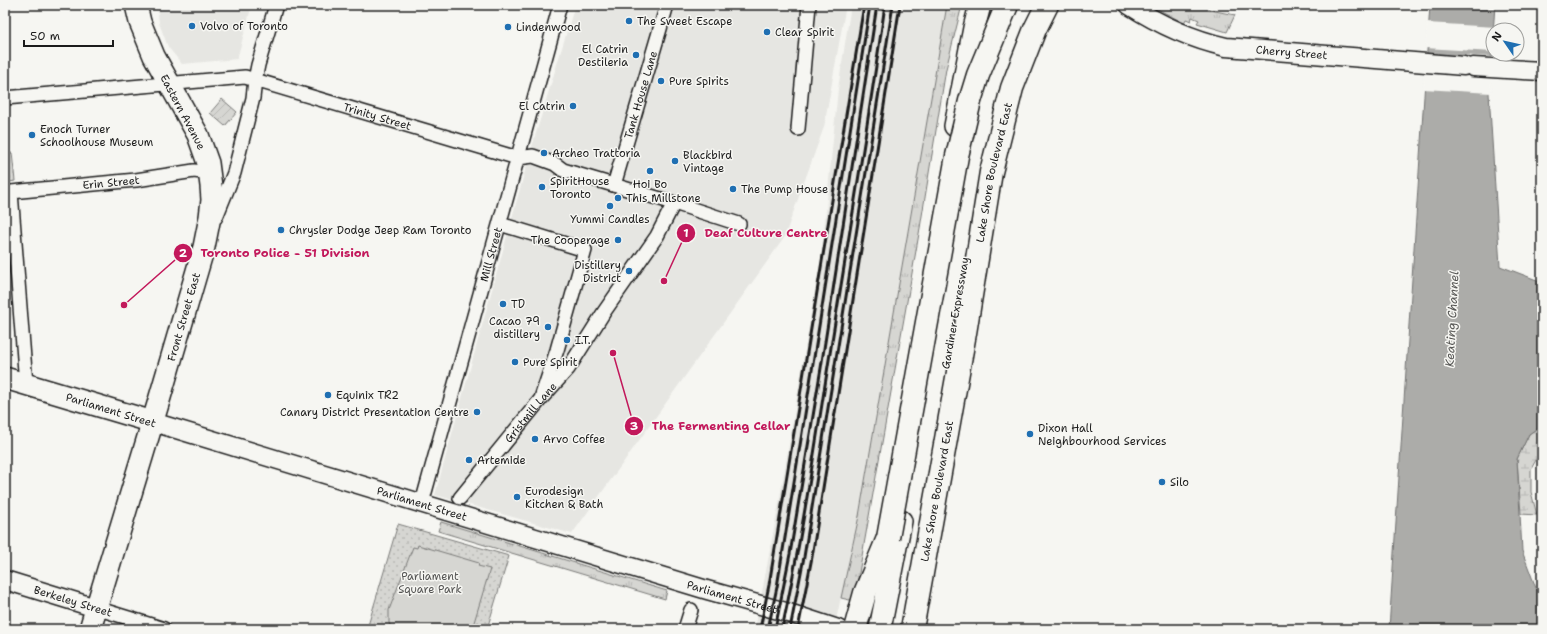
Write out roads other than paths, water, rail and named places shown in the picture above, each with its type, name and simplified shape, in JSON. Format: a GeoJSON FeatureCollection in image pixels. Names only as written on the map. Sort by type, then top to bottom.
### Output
{"type":"FeatureCollection","features":[{"type":"Feature","properties":{"kind":"highway"},"geometry":{"type":"LineString","coordinates":[[871,629],[957,156],[970,101],[978,75],[1007,5]]}},
{"type":"Feature","properties":{"kind":"highway","name":"Gardiner Expressway"},"geometry":{"type":"LineString","coordinates":[[901,629],[977,185],[991,123],[1004,79],[1014,51],[1036,5]]}},
{"type":"Feature","properties":{"kind":"highway","name":"Lake Shore Boulevard East"},"geometry":{"type":"LineString","coordinates":[[912,629],[964,341],[991,172],[1012,88],[1035,29],[1047,5]]}},
{"type":"Feature","properties":{"kind":"highway"},"geometry":{"type":"LineString","coordinates":[[855,629],[865,593],[888,538]]}},
{"type":"Feature","properties":{"kind":"main road","name":"Eastern Avenue"},"geometry":{"type":"LineString","coordinates":[[136,5],[140,22],[154,56],[198,135],[204,149],[210,173],[212,200],[204,246]]}},
{"type":"Feature","properties":{"kind":"main road"},"geometry":{"type":"LineString","coordinates":[[880,629],[936,322],[943,201],[960,96],[980,5]]}},
{"type":"Feature","properties":{"kind":"main road","name":"Cherry Street"},"geometry":{"type":"LineString","coordinates":[[1129,5],[1147,17],[1178,32],[1204,42],[1226,47],[1416,64],[1542,71]]}},
{"type":"Feature","properties":{"kind":"main road","name":"Front Street East"},"geometry":{"type":"LineString","coordinates":[[90,629],[153,422],[204,246]]}},
{"type":"Feature","properties":{"kind":"main road","name":"Parliament Street"},"geometry":{"type":"LineString","coordinates":[[5,378],[838,629]]}},
{"type":"Feature","properties":{"kind":"main road","name":"Berkeley Street"},"geometry":{"type":"LineString","coordinates":[[5,580],[96,608]]}},
{"type":"Feature","properties":{"kind":"street","name":"Front Street East"},"geometry":{"type":"LineString","coordinates":[[204,246],[234,173],[253,98],[254,80],[276,5]]}},
{"type":"Feature","properties":{"kind":"street","name":"Mill Street"},"geometry":{"type":"LineString","coordinates":[[422,503],[560,5]]}},
{"type":"Feature","properties":{"kind":"street","name":"Tank House Lane"},"geometry":{"type":"LineString","coordinates":[[614,185],[667,5]]}},
{"type":"Feature","properties":{"kind":"street"},"geometry":{"type":"LineString","coordinates":[[798,130],[809,5]]}},
{"type":"Feature","properties":{"kind":"street","name":"Trinity Street"},"geometry":{"type":"LineString","coordinates":[[5,98],[245,77],[518,158],[533,156],[555,164],[563,170],[739,224]]}},
{"type":"Feature","properties":{"kind":"street","name":"Erin Street"},"geometry":{"type":"LineString","coordinates":[[26,384],[11,192],[136,180],[194,171],[210,173]]}},
{"type":"Feature","properties":{"kind":"street","name":"Gristmill Lane"},"geometry":{"type":"LineString","coordinates":[[460,498],[540,400],[568,369],[604,312],[657,236],[674,203]]}},
{"type":"Feature","properties":{"kind":"street"},"geometry":{"type":"LineString","coordinates":[[500,224],[585,250],[557,350],[540,400]]}},
{"type":"Feature","properties":{"kind":"street","name":"Berkeley Street"},"geometry":{"type":"LineString","coordinates":[[96,608],[164,629]]}},
{"type":"Feature","properties":{"kind":"street"},"geometry":{"type":"LineString","coordinates":[[685,629],[691,610]]}},
{"type":"Feature","properties":{"kind":"water","name":"Keating Channel"},"geometry":{"type":"Polygon","coordinates":[[[1430,5],[1495,5],[1494,22],[1485,22],[1485,62],[1491,62],[1489,93],[1500,266],[1542,282],[1542,425],[1529,434],[1517,459],[1522,551],[1536,588],[1542,595],[1542,629],[1389,629],[1430,5]]]}},
{"type":"Feature","properties":{"kind":"railway"},"geometry":{"type":"LineString","coordinates":[[760,629],[769,585],[864,5]]}},
{"type":"Feature","properties":{"kind":"railway"},"geometry":{"type":"LineString","coordinates":[[768,629],[777,587],[870,5]]}},
{"type":"Feature","properties":{"kind":"railway"},"geometry":{"type":"LineString","coordinates":[[775,629],[790,554],[821,368],[877,5]]}},
{"type":"Feature","properties":{"kind":"railway"},"geometry":{"type":"LineString","coordinates":[[782,629],[807,498],[865,141],[885,5]]}},
{"type":"Feature","properties":{"kind":"railway"},"geometry":{"type":"LineString","coordinates":[[790,629],[804,557],[893,5]]}},
{"type":"Feature","properties":{"kind":"railway"},"geometry":{"type":"LineString","coordinates":[[798,629],[812,557],[900,5]]}},
{"type":"Feature","properties":{"kind":"place","name":"The Sweet Escape"},"geometry":{"type":"Point","coordinates":[629,21]}},
{"type":"Feature","properties":{"kind":"place","name":"Volvo of Toronto"},"geometry":{"type":"Point","coordinates":[192,26]}},
{"type":"Feature","properties":{"kind":"place","name":"Lindenwood"},"geometry":{"type":"Point","coordinates":[508,27]}},
{"type":"Feature","properties":{"kind":"place","name":"Clear Spirit"},"geometry":{"type":"Point","coordinates":[767,32]}},
{"type":"Feature","properties":{"kind":"place","name":"El Catrin Destileria"},"geometry":{"type":"Point","coordinates":[636,55]}},
{"type":"Feature","properties":{"kind":"place","name":"Pure Spirits"},"geometry":{"type":"Point","coordinates":[661,81]}},
{"type":"Feature","properties":{"kind":"place","name":"El Catrin"},"geometry":{"type":"Point","coordinates":[573,106]}},
{"type":"Feature","properties":{"kind":"place","name":"Enoch Turner Schoolhouse Museum"},"geometry":{"type":"Point","coordinates":[32,135]}},
{"type":"Feature","properties":{"kind":"place","name":"Archeo Trattoria"},"geometry":{"type":"Point","coordinates":[544,153]}},
{"type":"Feature","properties":{"kind":"place","name":"Blackbird Vintage"},"geometry":{"type":"Point","coordinates":[675,161]}},
{"type":"Feature","properties":{"kind":"place","name":"Hoi Bo"},"geometry":{"type":"Point","coordinates":[650,171]}},
{"type":"Feature","properties":{"kind":"place","name":"SpiritHouse Toronto"},"geometry":{"type":"Point","coordinates":[542,187]}},
{"type":"Feature","properties":{"kind":"place","name":"The Pump House"},"geometry":{"type":"Point","coordinates":[733,189]}},
{"type":"Feature","properties":{"kind":"place","name":"This Millstone"},"geometry":{"type":"Point","coordinates":[618,198]}},
{"type":"Feature","properties":{"kind":"place","name":"Yummi Candles"},"geometry":{"type":"Point","coordinates":[610,206]}},
{"type":"Feature","properties":{"kind":"place","name":"Chrysler Dodge Jeep Ram Toronto"},"geometry":{"type":"Point","coordinates":[281,230]}},
{"type":"Feature","properties":{"kind":"place","name":"The Cooperage"},"geometry":{"type":"Point","coordinates":[618,240]}},
{"type":"Feature","properties":{"kind":"place","name":"Distillery District"},"geometry":{"type":"Point","coordinates":[629,271]}},
{"type":"Feature","properties":{"kind":"place","name":"Deaf Culture Centre"},"geometry":{"type":"Point","coordinates":[664,281]}},
{"type":"Feature","properties":{"kind":"place","name":"TD"},"geometry":{"type":"Point","coordinates":[503,304]}},
{"type":"Feature","properties":{"kind":"place","name":"Toronto Police - 51 Division"},"geometry":{"type":"Point","coordinates":[124,305]}},
{"type":"Feature","properties":{"kind":"place","name":"Cacao 79 distillery"},"geometry":{"type":"Point","coordinates":[548,327]}},
{"type":"Feature","properties":{"kind":"place","name":"I.T."},"geometry":{"type":"Point","coordinates":[567,340]}},
{"type":"Feature","properties":{"kind":"place","name":"The Fermenting Cellar"},"geometry":{"type":"Point","coordinates":[613,353]}},
{"type":"Feature","properties":{"kind":"place","name":"Pure Spirit"},"geometry":{"type":"Point","coordinates":[515,362]}},
{"type":"Feature","properties":{"kind":"place","name":"Equinix TR2"},"geometry":{"type":"Point","coordinates":[328,395]}},
{"type":"Feature","properties":{"kind":"place","name":"Canary District Presentation Centre"},"geometry":{"type":"Point","coordinates":[477,412]}},
{"type":"Feature","properties":{"kind":"place","name":"Dixon Hall Neighbourhood Services"},"geometry":{"type":"Point","coordinates":[1030,434]}},
{"type":"Feature","properties":{"kind":"place","name":"Arvo Coffee"},"geometry":{"type":"Point","coordinates":[535,439]}},
{"type":"Feature","properties":{"kind":"place","name":"Artemide"},"geometry":{"type":"Point","coordinates":[469,460]}},
{"type":"Feature","properties":{"kind":"place","name":"Silo"},"geometry":{"type":"Point","coordinates":[1162,482]}},
{"type":"Feature","properties":{"kind":"place","name":"Eurodesign Kitchen & Bath"},"geometry":{"type":"Point","coordinates":[517,497]}},
{"type":"Feature","properties":{"kind":"park label","name":"Parliament Square Park"},"geometry":{"type":"Point","coordinates":[430,582]}}]}
